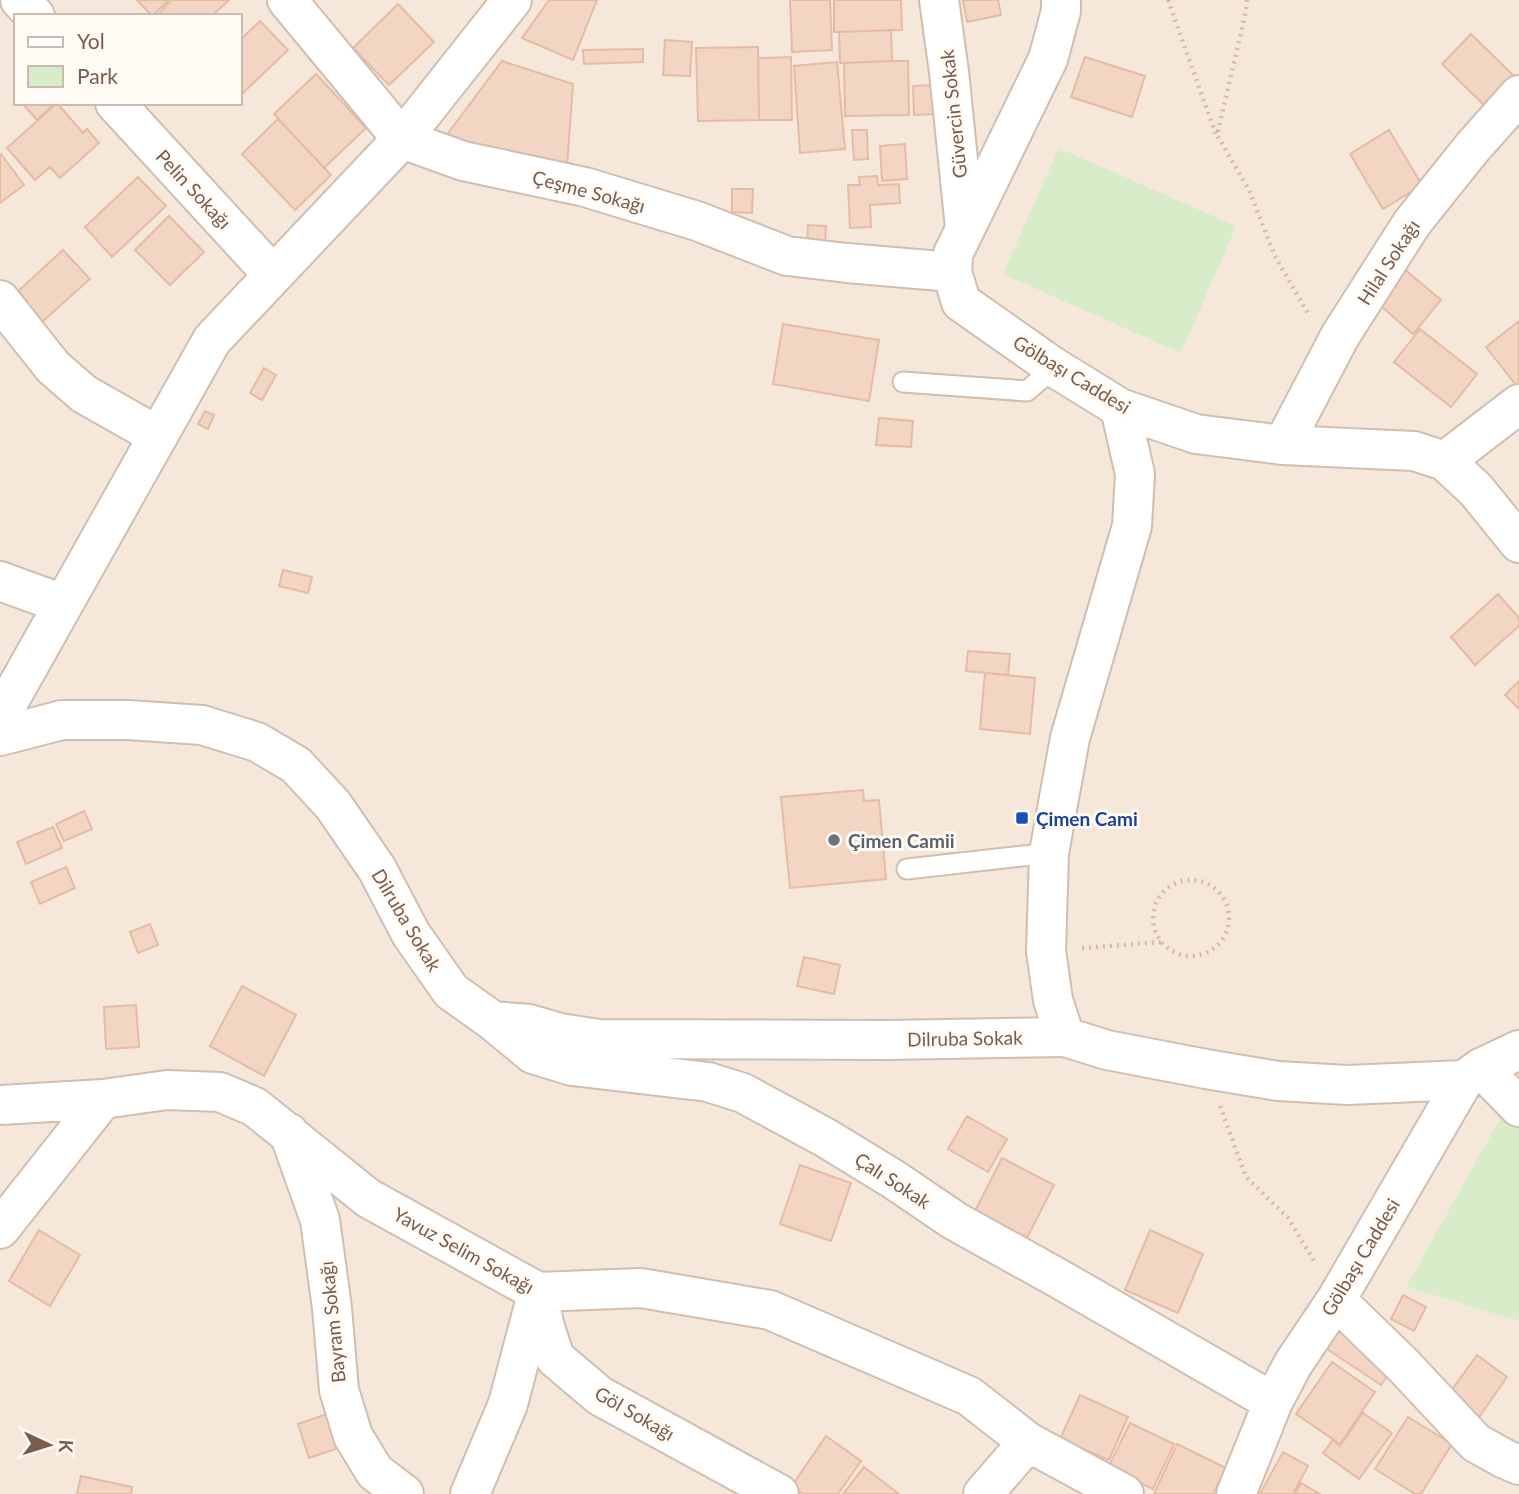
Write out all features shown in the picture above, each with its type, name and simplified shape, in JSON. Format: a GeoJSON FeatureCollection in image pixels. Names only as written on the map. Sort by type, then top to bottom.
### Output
{"type":"FeatureCollection","features":[{"type":"Feature","properties":{"kind":"street"},"geometry":{"type":"LineString","coordinates":[[20,0],[33,14]]}},
{"type":"Feature","properties":{"kind":"street"},"geometry":{"type":"LineString","coordinates":[[287,0],[402,139]]}},
{"type":"Feature","properties":{"kind":"street"},"geometry":{"type":"LineString","coordinates":[[0,717],[212,340],[402,139],[512,0]]}},
{"type":"Feature","properties":{"kind":"street","name":"Güvercin Sokak"},"geometry":{"type":"LineString","coordinates":[[939,0],[965,228]]}},
{"type":"Feature","properties":{"kind":"street"},"geometry":{"type":"LineString","coordinates":[[952,272],[953,254],[1048,59],[1061,11],[1061,0]]}},
{"type":"Feature","properties":{"kind":"street","name":"Hilal Sokağı"},"geometry":{"type":"LineString","coordinates":[[1283,445],[1340,337],[1412,223],[1519,95]]}},
{"type":"Feature","properties":{"kind":"street","name":"Pelin Sokağı"},"geometry":{"type":"LineString","coordinates":[[117,105],[274,275]]}},
{"type":"Feature","properties":{"kind":"street","name":"Çeşme Sokağı"},"geometry":{"type":"LineString","coordinates":[[402,139],[463,161],[585,187],[697,222],[787,256],[847,264],[952,272]]}},
{"type":"Feature","properties":{"kind":"street","name":"Gölbaşı Caddesi"},"geometry":{"type":"LineString","coordinates":[[952,272],[961,302],[1052,366],[1120,408],[1196,435],[1283,445],[1415,451],[1445,461],[1476,490],[1519,543]]}},
{"type":"Feature","properties":{"kind":"street"},"geometry":{"type":"LineString","coordinates":[[0,300],[53,367],[84,394],[158,436]]}},
{"type":"Feature","properties":{"kind":"street"},"geometry":{"type":"LineString","coordinates":[[1445,461],[1519,404]]}},
{"type":"Feature","properties":{"kind":"street"},"geometry":{"type":"LineString","coordinates":[[1065,1037],[1053,1000],[1046,951],[1049,852],[1070,738],[1132,526],[1135,474],[1120,408]]}},
{"type":"Feature","properties":{"kind":"street"},"geometry":{"type":"LineString","coordinates":[[0,581],[62,604]]}},
{"type":"Feature","properties":{"kind":"street","name":"Dilruba Sokak"},"geometry":{"type":"LineString","coordinates":[[0,736],[62,720],[128,720],[202,725],[257,742],[296,765],[333,805],[377,869],[411,934],[451,991],[493,1021],[529,1024],[560,1033],[599,1039],[886,1040],[1065,1037],[1107,1050],[1206,1069],[1278,1081],[1347,1086],[1473,1074]]}},
{"type":"Feature","properties":{"kind":"street","name":"Çalı Sokak"},"geometry":{"type":"LineString","coordinates":[[493,1021],[533,1054],[572,1066],[708,1082],[743,1093],[826,1138],[893,1179],[955,1222],[1273,1402]]}},
{"type":"Feature","properties":{"kind":"street"},"geometry":{"type":"LineString","coordinates":[[1519,1050],[1473,1074],[1519,1107]]}},
{"type":"Feature","properties":{"kind":"street","name":"Gölbaşı Caddesi"},"geometry":{"type":"LineString","coordinates":[[1236,1494],[1273,1402],[1293,1364],[1336,1300],[1473,1074]]}},
{"type":"Feature","properties":{"kind":"street","name":"Yavuz Selim Sokağı"},"geometry":{"type":"LineString","coordinates":[[1,1099],[103,1099],[167,1090],[220,1092],[255,1107],[368,1198],[538,1292],[642,1287],[770,1310],[969,1396],[1028,1442],[1124,1494]]}},
{"type":"Feature","properties":{"kind":"street"},"geometry":{"type":"LineString","coordinates":[[0,1229],[103,1099]]}},
{"type":"Feature","properties":{"kind":"street","name":"Bayram Sokağı"},"geometry":{"type":"LineString","coordinates":[[289,1133],[320,1220],[332,1308],[339,1390],[353,1437],[374,1472],[404,1494]]}},
{"type":"Feature","properties":{"kind":"street"},"geometry":{"type":"LineString","coordinates":[[470,1494],[508,1404],[538,1292]]}},
{"type":"Feature","properties":{"kind":"street","name":"Göl Sokağı"},"geometry":{"type":"LineString","coordinates":[[538,1292],[544,1324],[555,1358],[600,1396],[779,1494]]}},
{"type":"Feature","properties":{"kind":"street"},"geometry":{"type":"LineString","coordinates":[[1336,1300],[1404,1366],[1476,1443],[1519,1465]]}},
{"type":"Feature","properties":{"kind":"street"},"geometry":{"type":"LineString","coordinates":[[982,1494],[1028,1442]]}},
{"type":"Feature","properties":{"kind":"lane"},"geometry":{"type":"LineString","coordinates":[[902,382],[1027,391],[1052,366]]}},
{"type":"Feature","properties":{"kind":"lane"},"geometry":{"type":"LineString","coordinates":[[907,869],[1049,852]]}},
{"type":"Feature","properties":{"kind":"path"},"geometry":{"type":"LineString","coordinates":[[1168,0],[1217,135],[1249,190],[1275,256],[1308,316],[1340,337]]}},
{"type":"Feature","properties":{"kind":"path"},"geometry":{"type":"LineString","coordinates":[[1217,135],[1247,11],[1247,0]]}},
{"type":"Feature","properties":{"kind":"path"},"geometry":{"type":"LineString","coordinates":[[1046,951],[1161,942],[1180,954],[1203,954],[1221,942],[1227,930],[1227,904],[1220,892],[1210,884],[1184,880],[1172,884],[1161,893],[1153,918],[1161,942]]}},
{"type":"Feature","properties":{"kind":"path"},"geometry":{"type":"LineString","coordinates":[[1206,1069],[1246,1178],[1288,1219],[1336,1300]]}},
{"type":"Feature","properties":{"kind":"shaded area"},"geometry":{"type":"Polygon","coordinates":[[[0,0],[1519,0],[1519,1084],[1406,1287],[1519,1321],[1519,1494],[0,1494],[0,0]]]}},
{"type":"Feature","properties":{"kind":"green space"},"geometry":{"type":"Polygon","coordinates":[[[1059,148],[1236,226],[1181,353],[1003,274],[1059,148]]]}},
{"type":"Feature","properties":{"kind":"green space"},"geometry":{"type":"Polygon","coordinates":[[[1519,1084],[1519,1321],[1406,1287],[1519,1084]]]}},
{"type":"Feature","properties":{"kind":"building"},"geometry":{"type":"Polygon","coordinates":[[[137,0],[169,0],[154,14],[150,14],[137,0]]]}},
{"type":"Feature","properties":{"kind":"building"},"geometry":{"type":"Polygon","coordinates":[[[171,0],[229,0],[214,14],[159,14],[171,0]]]}},
{"type":"Feature","properties":{"kind":"building"},"geometry":{"type":"Polygon","coordinates":[[[549,0],[597,0],[573,60],[522,38],[549,0]]]}},
{"type":"Feature","properties":{"kind":"building"},"geometry":{"type":"Polygon","coordinates":[[[790,0],[830,0],[832,50],[792,52],[790,0]]]}},
{"type":"Feature","properties":{"kind":"building"},"geometry":{"type":"Polygon","coordinates":[[[834,0],[901,0],[902,30],[834,32],[834,0]]]}},
{"type":"Feature","properties":{"kind":"building"},"geometry":{"type":"Polygon","coordinates":[[[963,0],[998,0],[1001,15],[967,22],[963,0]]]}},
{"type":"Feature","properties":{"kind":"building"},"geometry":{"type":"Polygon","coordinates":[[[398,4],[434,42],[389,85],[353,48],[398,4]]]}},
{"type":"Feature","properties":{"kind":"building"},"geometry":{"type":"Polygon","coordinates":[[[260,21],[288,50],[242,94],[242,38],[260,21]]]}},
{"type":"Feature","properties":{"kind":"building"},"geometry":{"type":"Polygon","coordinates":[[[891,30],[892,61],[840,63],[839,32],[891,30]]]}},
{"type":"Feature","properties":{"kind":"building"},"geometry":{"type":"Polygon","coordinates":[[[1471,34],[1516,78],[1487,108],[1442,64],[1471,34]]]}},
{"type":"Feature","properties":{"kind":"building"},"geometry":{"type":"Polygon","coordinates":[[[665,40],[692,42],[690,76],[663,75],[665,40]]]}},
{"type":"Feature","properties":{"kind":"building"},"geometry":{"type":"Polygon","coordinates":[[[758,47],[759,120],[698,121],[696,48],[758,47]]]}},
{"type":"Feature","properties":{"kind":"building"},"geometry":{"type":"Polygon","coordinates":[[[643,49],[643,62],[584,64],[583,50],[643,49]]]}},
{"type":"Feature","properties":{"kind":"building"},"geometry":{"type":"Polygon","coordinates":[[[791,57],[792,120],[759,120],[758,58],[791,57]]]}},
{"type":"Feature","properties":{"kind":"building"},"geometry":{"type":"Polygon","coordinates":[[[1085,57],[1145,76],[1132,117],[1071,97],[1085,57]]]}},
{"type":"Feature","properties":{"kind":"building"},"geometry":{"type":"Polygon","coordinates":[[[502,61],[573,84],[567,167],[443,140],[502,61]]]}},
{"type":"Feature","properties":{"kind":"building"},"geometry":{"type":"Polygon","coordinates":[[[908,61],[909,115],[845,116],[844,63],[908,61]]]}},
{"type":"Feature","properties":{"kind":"building"},"geometry":{"type":"Polygon","coordinates":[[[837,62],[845,149],[800,153],[794,66],[837,62]]]}},
{"type":"Feature","properties":{"kind":"building"},"geometry":{"type":"Polygon","coordinates":[[[316,74],[366,128],[324,168],[274,114],[316,74]]]}},
{"type":"Feature","properties":{"kind":"building"},"geometry":{"type":"Polygon","coordinates":[[[935,85],[936,114],[914,115],[913,86],[935,85]]]}},
{"type":"Feature","properties":{"kind":"building"},"geometry":{"type":"Polygon","coordinates":[[[24,105],[53,105],[37,120],[24,105]]]}},
{"type":"Feature","properties":{"kind":"building"},"geometry":{"type":"Polygon","coordinates":[[[55,105],[59,105],[83,133],[87,129],[99,143],[60,178],[50,167],[35,180],[7,148],[55,105]]]}},
{"type":"Feature","properties":{"kind":"building"},"geometry":{"type":"Polygon","coordinates":[[[278,119],[331,175],[295,210],[242,154],[278,119]]]}},
{"type":"Feature","properties":{"kind":"building"},"geometry":{"type":"Polygon","coordinates":[[[852,130],[867,130],[868,159],[854,160],[852,130]]]}},
{"type":"Feature","properties":{"kind":"building"},"geometry":{"type":"Polygon","coordinates":[[[1389,130],[1422,185],[1383,209],[1350,154],[1389,130]]]}},
{"type":"Feature","properties":{"kind":"building"},"geometry":{"type":"Polygon","coordinates":[[[905,144],[907,179],[882,181],[880,146],[905,144]]]}},
{"type":"Feature","properties":{"kind":"building"},"geometry":{"type":"Polygon","coordinates":[[[0,155],[24,185],[0,203],[0,155]]]}},
{"type":"Feature","properties":{"kind":"building"},"geometry":{"type":"Polygon","coordinates":[[[877,176],[878,185],[899,184],[900,203],[870,205],[871,227],[850,228],[848,185],[860,185],[859,177],[877,176]]]}},
{"type":"Feature","properties":{"kind":"building"},"geometry":{"type":"Polygon","coordinates":[[[138,177],[166,206],[112,257],[85,227],[138,177]]]}},
{"type":"Feature","properties":{"kind":"building"},"geometry":{"type":"Polygon","coordinates":[[[732,189],[753,189],[752,213],[732,212],[732,189]]]}},
{"type":"Feature","properties":{"kind":"building"},"geometry":{"type":"Polygon","coordinates":[[[169,216],[204,252],[170,285],[135,250],[169,216]]]}},
{"type":"Feature","properties":{"kind":"building"},"geometry":{"type":"Polygon","coordinates":[[[808,225],[826,226],[825,247],[807,246],[808,225]]]}},
{"type":"Feature","properties":{"kind":"building"},"geometry":{"type":"Polygon","coordinates":[[[63,250],[90,279],[42,322],[16,293],[63,250]]]}},
{"type":"Feature","properties":{"kind":"building"},"geometry":{"type":"Polygon","coordinates":[[[1403,268],[1441,300],[1413,334],[1375,301],[1403,268]]]}},
{"type":"Feature","properties":{"kind":"building"},"geometry":{"type":"Polygon","coordinates":[[[1519,321],[1519,389],[1486,347],[1519,321]]]}},
{"type":"Feature","properties":{"kind":"building"},"geometry":{"type":"Polygon","coordinates":[[[783,324],[879,340],[869,401],[773,384],[783,324]]]}},
{"type":"Feature","properties":{"kind":"building"},"geometry":{"type":"Polygon","coordinates":[[[1420,329],[1477,374],[1451,407],[1394,362],[1420,329]]]}},
{"type":"Feature","properties":{"kind":"building"},"geometry":{"type":"Polygon","coordinates":[[[264,368],[276,375],[262,400],[250,393],[264,368]]]}},
{"type":"Feature","properties":{"kind":"building"},"geometry":{"type":"Polygon","coordinates":[[[205,411],[214,415],[208,429],[198,424],[205,411]]]}},
{"type":"Feature","properties":{"kind":"building"},"geometry":{"type":"Polygon","coordinates":[[[879,418],[913,421],[911,447],[876,445],[879,418]]]}},
{"type":"Feature","properties":{"kind":"building"},"geometry":{"type":"Polygon","coordinates":[[[283,570],[312,577],[308,593],[279,586],[283,570]]]}},
{"type":"Feature","properties":{"kind":"building"},"geometry":{"type":"Polygon","coordinates":[[[1498,594],[1519,618],[1519,626],[1475,665],[1451,637],[1498,594]]]}},
{"type":"Feature","properties":{"kind":"building"},"geometry":{"type":"Polygon","coordinates":[[[968,651],[1010,654],[1008,675],[966,671],[968,651]]]}},
{"type":"Feature","properties":{"kind":"building"},"geometry":{"type":"Polygon","coordinates":[[[985,673],[1035,678],[1030,734],[980,729],[985,673]]]}},
{"type":"Feature","properties":{"kind":"building"},"geometry":{"type":"Polygon","coordinates":[[[1519,681],[1519,709],[1505,695],[1519,681]]]}},
{"type":"Feature","properties":{"kind":"building","name":"Çimen Camii"},"geometry":{"type":"Polygon","coordinates":[[[863,790],[864,801],[879,800],[886,879],[790,888],[781,797],[863,790]]]}},
{"type":"Feature","properties":{"kind":"building"},"geometry":{"type":"Polygon","coordinates":[[[84,811],[92,829],[64,841],[56,824],[84,811]]]}},
{"type":"Feature","properties":{"kind":"building"},"geometry":{"type":"Polygon","coordinates":[[[53,827],[62,848],[26,864],[17,842],[53,827]]]}},
{"type":"Feature","properties":{"kind":"building"},"geometry":{"type":"Polygon","coordinates":[[[66,867],[75,888],[40,904],[31,882],[66,867]]]}},
{"type":"Feature","properties":{"kind":"building"},"geometry":{"type":"Polygon","coordinates":[[[150,924],[158,945],[138,953],[130,932],[150,924]]]}},
{"type":"Feature","properties":{"kind":"building"},"geometry":{"type":"Polygon","coordinates":[[[804,957],[840,965],[834,994],[797,986],[804,957]]]}},
{"type":"Feature","properties":{"kind":"building"},"geometry":{"type":"Polygon","coordinates":[[[242,986],[296,1015],[264,1076],[210,1046],[242,986]]]}},
{"type":"Feature","properties":{"kind":"building"},"geometry":{"type":"Polygon","coordinates":[[[136,1005],[139,1047],[106,1049],[104,1007],[136,1005]]]}},
{"type":"Feature","properties":{"kind":"building"},"geometry":{"type":"Polygon","coordinates":[[[967,1116],[1007,1139],[988,1172],[948,1149],[967,1116]]]}},
{"type":"Feature","properties":{"kind":"building"},"geometry":{"type":"Polygon","coordinates":[[[1002,1158],[1054,1185],[1027,1238],[975,1211],[1002,1158]]]}},
{"type":"Feature","properties":{"kind":"building"},"geometry":{"type":"Polygon","coordinates":[[[800,1165],[851,1183],[831,1241],[780,1224],[800,1165]]]}},
{"type":"Feature","properties":{"kind":"building"},"geometry":{"type":"Polygon","coordinates":[[[39,1230],[80,1255],[50,1306],[9,1281],[39,1230]]]}},
{"type":"Feature","properties":{"kind":"building"},"geometry":{"type":"Polygon","coordinates":[[[1150,1230],[1203,1254],[1178,1313],[1125,1290],[1150,1230]]]}},
{"type":"Feature","properties":{"kind":"building"},"geometry":{"type":"Polygon","coordinates":[[[1403,1295],[1426,1307],[1414,1331],[1391,1319],[1403,1295]]]}},
{"type":"Feature","properties":{"kind":"building"},"geometry":{"type":"Polygon","coordinates":[[[1335,1324],[1395,1365],[1381,1385],[1321,1345],[1335,1324]]]}},
{"type":"Feature","properties":{"kind":"building"},"geometry":{"type":"Polygon","coordinates":[[[1477,1355],[1507,1377],[1477,1420],[1446,1398],[1477,1355]]]}},
{"type":"Feature","properties":{"kind":"building"},"geometry":{"type":"Polygon","coordinates":[[[1332,1362],[1375,1392],[1340,1444],[1296,1414],[1332,1362]]]}},
{"type":"Feature","properties":{"kind":"building"},"geometry":{"type":"Polygon","coordinates":[[[1080,1395],[1128,1417],[1109,1460],[1060,1439],[1080,1395]]]}},
{"type":"Feature","properties":{"kind":"building"},"geometry":{"type":"Polygon","coordinates":[[[333,1412],[344,1446],[309,1458],[298,1424],[333,1412]]]}},
{"type":"Feature","properties":{"kind":"building"},"geometry":{"type":"Polygon","coordinates":[[[1363,1413],[1392,1433],[1359,1479],[1323,1453],[1333,1440],[1340,1446],[1363,1413]]]}},
{"type":"Feature","properties":{"kind":"building"},"geometry":{"type":"Polygon","coordinates":[[[1408,1417],[1452,1444],[1421,1494],[1415,1494],[1375,1469],[1408,1417]]]}},
{"type":"Feature","properties":{"kind":"building"},"geometry":{"type":"Polygon","coordinates":[[[1130,1423],[1174,1444],[1153,1489],[1108,1468],[1130,1423]]]}},
{"type":"Feature","properties":{"kind":"building"},"geometry":{"type":"Polygon","coordinates":[[[826,1436],[861,1461],[838,1494],[803,1494],[792,1486],[826,1436]]]}},
{"type":"Feature","properties":{"kind":"building"},"geometry":{"type":"Polygon","coordinates":[[[1177,1444],[1226,1468],[1213,1494],[1154,1494],[1177,1444]]]}},
{"type":"Feature","properties":{"kind":"building"},"geometry":{"type":"Polygon","coordinates":[[[1283,1452],[1308,1466],[1293,1494],[1260,1494],[1283,1452]]]}},
{"type":"Feature","properties":{"kind":"building"},"geometry":{"type":"Polygon","coordinates":[[[864,1467],[899,1494],[843,1494],[864,1467]]]}},
{"type":"Feature","properties":{"kind":"building"},"geometry":{"type":"Polygon","coordinates":[[[81,1476],[132,1487],[131,1494],[77,1494],[81,1476]]]}},
{"type":"Feature","properties":{"kind":"building"},"geometry":{"type":"Polygon","coordinates":[[[1301,1483],[1320,1494],[1295,1494],[1301,1483]]]}},
{"type":"Feature","properties":{"kind":"place","name":"Çimen Cami"},"geometry":{"type":"Point","coordinates":[1022,818]}},
{"type":"Feature","properties":{"kind":"place","name":"Çimen Camii"},"geometry":{"type":"Point","coordinates":[834,840]}}]}
